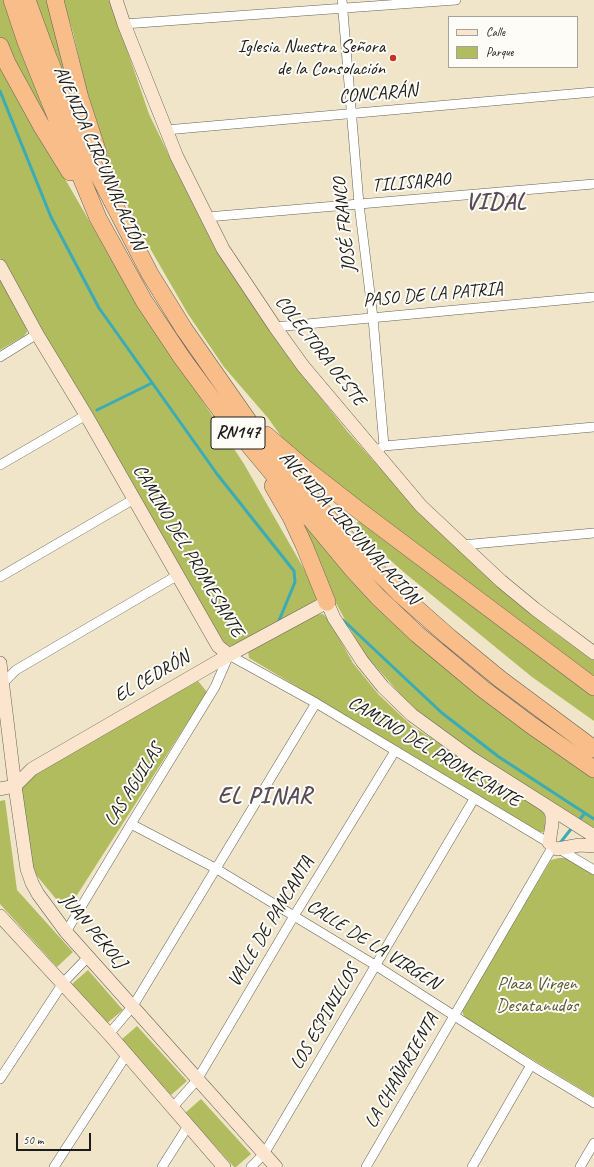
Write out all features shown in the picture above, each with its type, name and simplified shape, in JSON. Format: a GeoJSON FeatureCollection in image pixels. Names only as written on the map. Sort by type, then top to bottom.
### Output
{"type":"FeatureCollection","features":[{"type":"Feature","properties":{"kind":"highway","name":"AVENIDA CIRCUNVALACIÓN"},"geometry":{"type":"LineString","coordinates":[[12,0],[26,42],[98,218],[144,301],[182,358],[224,415],[354,571],[417,634],[483,689],[567,751],[594,768]]}},
{"type":"Feature","properties":{"kind":"highway","name":"AVENIDA CIRCUNVALACIÓN"},"geometry":{"type":"LineString","coordinates":[[27,0],[51,66],[84,147],[150,274],[184,329],[272,455],[367,561],[399,593],[449,638],[500,679],[594,748]]}},
{"type":"Feature","properties":{"kind":"highway"},"geometry":{"type":"LineString","coordinates":[[55,0],[80,98],[114,207]]}},
{"type":"Feature","properties":{"kind":"highway"},"geometry":{"type":"LineString","coordinates":[[0,46],[7,63],[41,125],[98,218]]}},
{"type":"Feature","properties":{"kind":"highway"},"geometry":{"type":"LineString","coordinates":[[242,412],[302,466],[594,688]]}},
{"type":"Feature","properties":{"kind":"highway"},"geometry":{"type":"LineString","coordinates":[[224,415],[276,491],[304,545],[327,602]]}},
{"type":"Feature","properties":{"kind":"street","name":"COLECTORA OESTE"},"geometry":{"type":"LineString","coordinates":[[116,0],[124,24],[177,157],[223,249],[303,366],[379,449],[422,506],[462,545],[535,609],[594,653]]}},
{"type":"Feature","properties":{"kind":"street"},"geometry":{"type":"LineString","coordinates":[[124,24],[343,4],[456,0]]}},
{"type":"Feature","properties":{"kind":"street","name":"JOSÉ FRANCO"},"geometry":{"type":"LineString","coordinates":[[343,4],[359,204],[372,318],[379,449]]}},
{"type":"Feature","properties":{"kind":"street","name":"CONCARÁN"},"geometry":{"type":"LineString","coordinates":[[166,130],[594,92]]}},
{"type":"Feature","properties":{"kind":"street","name":"TILISARAO"},"geometry":{"type":"LineString","coordinates":[[207,217],[594,184]]}},
{"type":"Feature","properties":{"kind":"street","name":"CAMINO DEL PROMESANTE"},"geometry":{"type":"LineString","coordinates":[[0,266],[37,334],[134,498],[218,646],[229,656],[316,703],[594,870]]}},
{"type":"Feature","properties":{"kind":"street","name":"PASO DE LA PATRIA"},"geometry":{"type":"LineString","coordinates":[[275,327],[594,297]]}},
{"type":"Feature","properties":{"kind":"street"},"geometry":{"type":"LineString","coordinates":[[0,357],[37,334]]}},
{"type":"Feature","properties":{"kind":"street"},"geometry":{"type":"LineString","coordinates":[[0,465],[86,416]]}},
{"type":"Feature","properties":{"kind":"street"},"geometry":{"type":"LineString","coordinates":[[379,449],[594,427]]}},
{"type":"Feature","properties":{"kind":"street"},"geometry":{"type":"LineString","coordinates":[[0,577],[134,498]]}},
{"type":"Feature","properties":{"kind":"street"},"geometry":{"type":"LineString","coordinates":[[462,545],[594,533]]}},
{"type":"Feature","properties":{"kind":"street"},"geometry":{"type":"LineString","coordinates":[[1,684],[16,670],[178,575]]}},
{"type":"Feature","properties":{"kind":"street"},"geometry":{"type":"LineString","coordinates":[[327,602],[334,618],[362,661],[383,687],[412,715],[471,758],[594,836]]}},
{"type":"Feature","properties":{"kind":"street","name":"EL CEDRÓN"},"geometry":{"type":"LineString","coordinates":[[15,786],[32,769],[229,656],[327,602]]}},
{"type":"Feature","properties":{"kind":"street","name":"LAS AGUILAS"},"geometry":{"type":"LineString","coordinates":[[66,932],[219,680],[229,656]]}},
{"type":"Feature","properties":{"kind":"street","name":"JUAN PEKOLJ"},"geometry":{"type":"LineString","coordinates":[[0,662],[1,684],[15,786],[27,869],[32,884],[66,932],[276,1167]]}},
{"type":"Feature","properties":{"kind":"street"},"geometry":{"type":"LineString","coordinates":[[109,1034],[133,1006],[316,703]]}},
{"type":"Feature","properties":{"kind":"street","name":"VALLE DE PANCANTA"},"geometry":{"type":"LineString","coordinates":[[173,1107],[197,1080],[294,916],[395,751]]}},
{"type":"Feature","properties":{"kind":"street"},"geometry":{"type":"LineString","coordinates":[[0,789],[15,786]]}},
{"type":"Feature","properties":{"kind":"street","name":"LOS ESPINILLOS"},"geometry":{"type":"LineString","coordinates":[[251,1167],[264,1154],[474,799]]}},
{"type":"Feature","properties":{"kind":"street"},"geometry":{"type":"LineString","coordinates":[[543,803],[550,810],[552,815],[553,846],[594,846]]}},
{"type":"Feature","properties":{"kind":"street","name":"CALLE DE LA VIRGEN"},"geometry":{"type":"LineString","coordinates":[[131,824],[215,868],[375,965],[594,1103]]}},
{"type":"Feature","properties":{"kind":"street","name":"LA CHAÑARIENTA"},"geometry":{"type":"LineString","coordinates":[[366,1167],[553,846]]}},
{"type":"Feature","properties":{"kind":"street"},"geometry":{"type":"LineString","coordinates":[[0,916],[127,1054],[224,1167]]}},
{"type":"Feature","properties":{"kind":"street"},"geometry":{"type":"LineString","coordinates":[[0,1079],[63,983],[88,957]]}},
{"type":"Feature","properties":{"kind":"street"},"geometry":{"type":"LineString","coordinates":[[54,1167],[127,1054]]}},
{"type":"Feature","properties":{"kind":"street"},"geometry":{"type":"LineString","coordinates":[[472,1167],[532,1065]]}},
{"type":"Feature","properties":{"kind":"street"},"geometry":{"type":"LineString","coordinates":[[162,1167],[188,1126]]}},
{"type":"Feature","properties":{"kind":"street"},"geometry":{"type":"LineString","coordinates":[[580,1167],[594,1143]]}},
{"type":"Feature","properties":{"kind":"green space"},"geometry":{"type":"Polygon","coordinates":[[[0,0],[4,0],[56,133],[54,138],[0,40],[0,0]]]}},
{"type":"Feature","properties":{"kind":"green space"},"geometry":{"type":"Polygon","coordinates":[[[34,0],[50,0],[82,118],[34,0]]]}},
{"type":"Feature","properties":{"kind":"green space"},"geometry":{"type":"Polygon","coordinates":[[[63,0],[110,0],[149,114],[177,172],[226,266],[287,355],[347,431],[412,504],[480,569],[551,630],[594,660],[594,677],[343,490],[283,439],[268,418],[224,367],[188,314],[144,238],[114,179],[88,97],[73,32],[63,0]]]}},
{"type":"Feature","properties":{"kind":"green space"},"geometry":{"type":"Polygon","coordinates":[[[0,66],[125,283],[244,464],[316,590],[317,599],[314,603],[234,645],[230,646],[222,640],[0,258],[0,66]]]}},
{"type":"Feature","properties":{"kind":"green space"},"geometry":{"type":"Polygon","coordinates":[[[0,280],[26,325],[27,332],[24,336],[0,350],[0,280]]]}},
{"type":"Feature","properties":{"kind":"green space"},"geometry":{"type":"Polygon","coordinates":[[[279,487],[348,574],[542,742],[594,778],[594,829],[472,752],[417,713],[362,651],[330,592],[279,487]]]}},
{"type":"Feature","properties":{"kind":"green space"},"geometry":{"type":"Polygon","coordinates":[[[364,521],[594,692],[594,721],[532,677],[406,574],[359,533],[357,522],[364,521]]]}},
{"type":"Feature","properties":{"kind":"green space"},"geometry":{"type":"Polygon","coordinates":[[[323,614],[329,620],[353,663],[379,695],[412,726],[546,811],[546,831],[538,833],[415,757],[249,658],[248,651],[314,615],[323,614]]]}},
{"type":"Feature","properties":{"kind":"green space"},"geometry":{"type":"Polygon","coordinates":[[[198,681],[207,692],[70,906],[61,905],[32,870],[20,794],[22,784],[25,779],[198,681]]]}},
{"type":"Feature","properties":{"kind":"green space"},"geometry":{"type":"Polygon","coordinates":[[[5,800],[17,890],[73,952],[57,967],[0,904],[0,801],[5,800]]]}},
{"type":"Feature","properties":{"kind":"green space","name":"Plaza Virgen Desatanudos"},"geometry":{"type":"Polygon","coordinates":[[[567,858],[594,874],[594,1097],[466,1019],[462,1009],[551,860],[567,858]]]}},
{"type":"Feature","properties":{"kind":"green space"},"geometry":{"type":"Polygon","coordinates":[[[88,970],[123,1010],[106,1024],[72,984],[88,970]]]}},
{"type":"Feature","properties":{"kind":"green space"},"geometry":{"type":"Polygon","coordinates":[[[137,1026],[187,1081],[171,1095],[121,1040],[137,1026]]]}},
{"type":"Feature","properties":{"kind":"green space"},"geometry":{"type":"Polygon","coordinates":[[[201,1099],[251,1154],[236,1167],[234,1167],[185,1113],[201,1099]]]}},
{"type":"Feature","properties":{"kind":"waterway"},"geometry":{"type":"LineString","coordinates":[[0,91],[51,217],[99,308],[217,474],[294,571],[295,582],[278,623]]}},
{"type":"Feature","properties":{"kind":"waterway"},"geometry":{"type":"LineString","coordinates":[[97,410],[152,383]]}},
{"type":"Feature","properties":{"kind":"waterway"},"geometry":{"type":"LineString","coordinates":[[343,620],[442,713],[499,757],[594,819]]}},
{"type":"Feature","properties":{"kind":"waterway"},"geometry":{"type":"LineString","coordinates":[[580,819],[585,813]]}},
{"type":"Feature","properties":{"kind":"waterway"},"geometry":{"type":"LineString","coordinates":[[560,843],[571,829]]}},
{"type":"Feature","properties":{"kind":"place","name":"Iglesia Nuestra Señora de la Consolación"},"geometry":{"type":"Point","coordinates":[393,58]}},
{"type":"Feature","properties":{"kind":"district","name":"VIDAL"},"geometry":{"type":"Point","coordinates":[496,203]}},
{"type":"Feature","properties":{"kind":"district","name":"EL PINAR"},"geometry":{"type":"Point","coordinates":[265,797]}}]}
